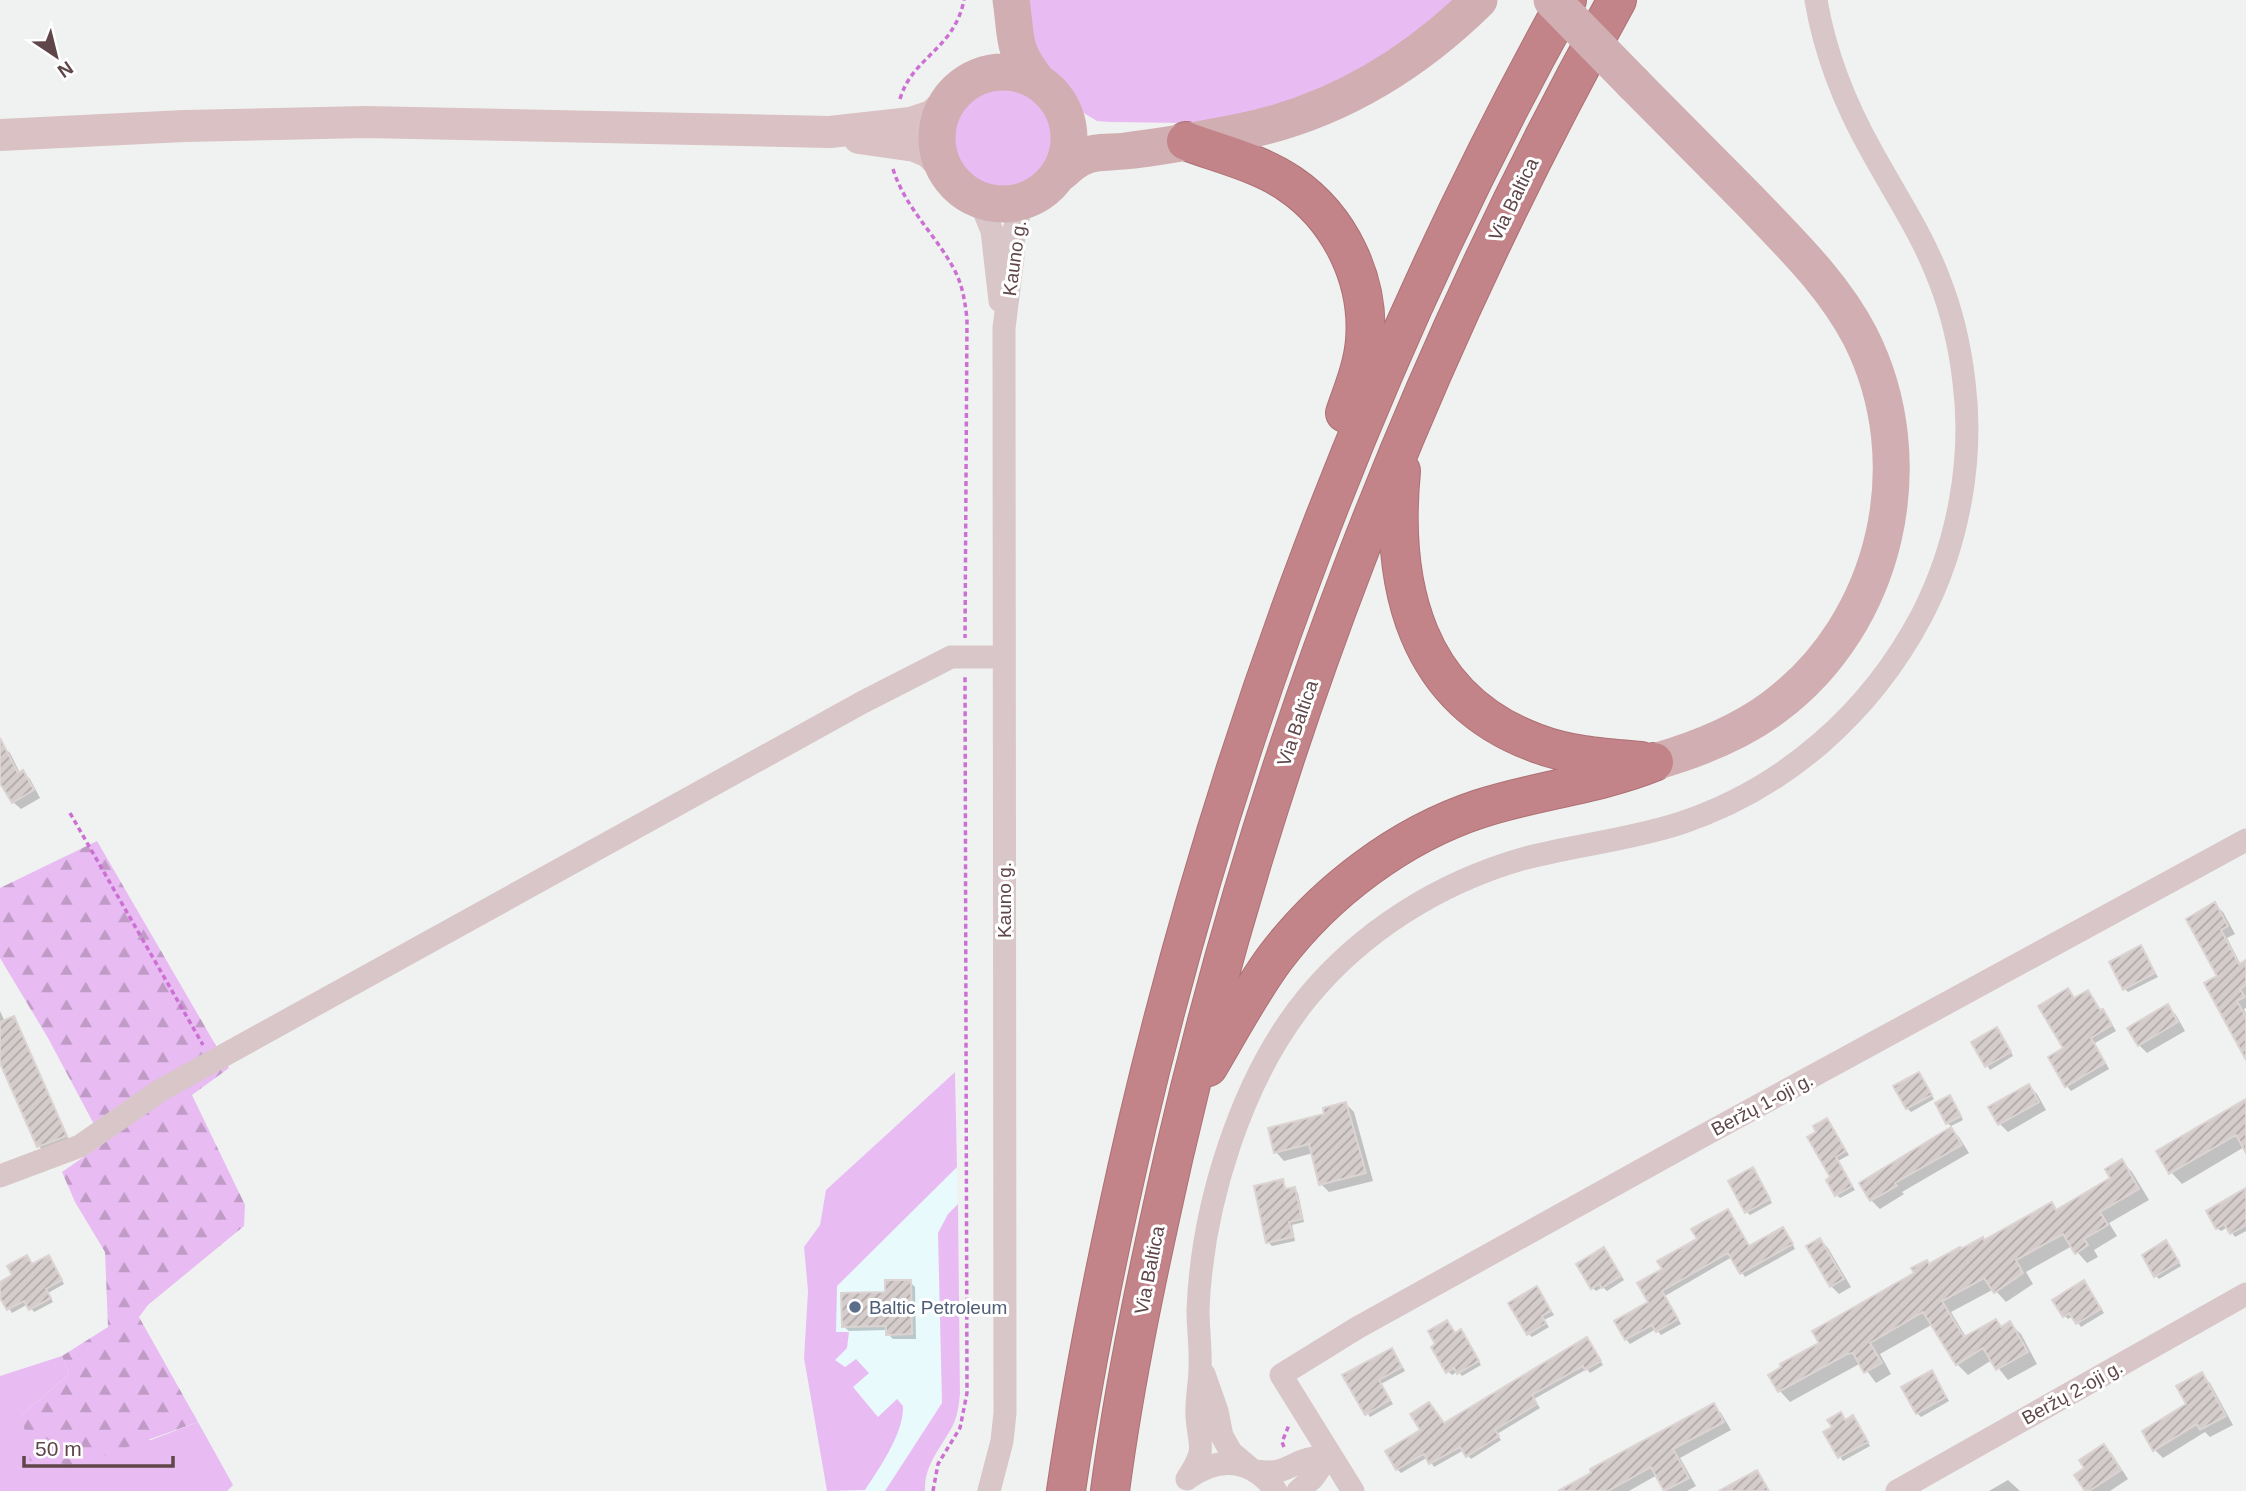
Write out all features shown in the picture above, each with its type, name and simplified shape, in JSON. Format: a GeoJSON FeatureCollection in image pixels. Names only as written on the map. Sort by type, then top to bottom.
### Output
{"type":"FeatureCollection","features":[{"type":"Feature","properties":{"kind":"highway"},"geometry":{"type":"LineString","coordinates":[[1066,1491],[1085,1373],[1115,1220],[1155,1047],[1199,888],[1258,699],[1329,508],[1378,388],[1430,272],[1499,130],[1567,0]]}},
{"type":"Feature","properties":{"kind":"highway","name":"Via Baltica"},"geometry":{"type":"LineString","coordinates":[[1110,1491],[1152,1252],[1186,1105],[1248,876],[1285,759],[1325,642],[1404,440],[1498,228],[1576,73],[1617,0]]}},
{"type":"Feature","properties":{"kind":"highway"},"geometry":{"type":"LineString","coordinates":[[1186,141],[1263,169],[1290,183],[1314,204],[1334,228],[1349,253],[1359,282],[1365,341],[1357,379],[1298,550],[1277,647]]}},
{"type":"Feature","properties":{"kind":"highway"},"geometry":{"type":"LineString","coordinates":[[1404,440],[1398,498],[1401,573],[1416,627],[1438,667],[1459,692],[1483,714],[1506,729],[1536,743],[1594,757],[1654,762]]}},
{"type":"Feature","properties":{"kind":"highway"},"geometry":{"type":"LineString","coordinates":[[1186,1105],[1252,992],[1276,958],[1310,918],[1367,868],[1429,831],[1475,810],[1514,798],[1622,775],[1654,762]]}},
{"type":"Feature","properties":{"kind":"main road"},"geometry":{"type":"LineString","coordinates":[[895,134],[911,123],[932,116],[987,65],[994,48],[997,0]]}},
{"type":"Feature","properties":{"kind":"main road"},"geometry":{"type":"LineString","coordinates":[[1011,0],[1015,43],[1023,63],[1078,123],[1095,130],[1186,141]]}},
{"type":"Feature","properties":{"kind":"main road"},"geometry":{"type":"LineString","coordinates":[[0,135],[184,126],[365,122],[895,134],[929,152],[955,184],[970,196],[1003,204],[1021,202],[1078,159],[1101,151],[1122,151],[1275,124],[1342,100],[1408,62],[1479,0]]}},
{"type":"Feature","properties":{"kind":"main road"},"geometry":{"type":"LineString","coordinates":[[1552,0],[1826,283],[1860,337],[1873,368],[1885,407],[1892,459],[1889,512],[1880,555],[1854,615],[1818,667],[1773,708],[1747,725],[1687,753],[1654,762]]}},
{"type":"Feature","properties":{"kind":"main road"},"geometry":{"type":"LineString","coordinates":[[943,167],[937,134],[941,116],[960,90],[994,73],[1016,74],[1049,94],[1067,122],[1069,141],[1066,159],[1047,185]]}},
{"type":"Feature","properties":{"kind":"street"},"geometry":{"type":"LineString","coordinates":[[1183,1485],[1199,1460],[1202,1444],[1197,1416],[1201,1364],[1198,1311],[1209,1230],[1234,1130],[1265,1060],[1300,1007],[1332,970],[1387,924],[1446,888],[1522,859],[1648,833],[1684,822],[1717,809],[1782,774],[1831,734],[1867,699],[1896,659],[1929,600],[1955,523],[1962,487],[1966,411],[1958,341],[1930,256],[1860,130],[1836,79],[1816,0]]}},
{"type":"Feature","properties":{"kind":"street","name":"Kauno g."},"geometry":{"type":"LineString","coordinates":[[992,1481],[1002,1441],[1005,1413],[1004,328],[1014,230],[1020,212],[1047,185]]}},
{"type":"Feature","properties":{"kind":"street","name":"Kauno g."},"geometry":{"type":"LineString","coordinates":[[970,196],[984,211],[992,231],[1004,328]]}},
{"type":"Feature","properties":{"kind":"street"},"geometry":{"type":"LineString","coordinates":[[0,1176],[80,1146],[161,1090],[863,702],[951,657],[1004,657]]}},
{"type":"Feature","properties":{"kind":"street","name":"Beržų 1-oji g."},"geometry":{"type":"LineString","coordinates":[[1329,1455],[1281,1375],[1357,1328],[1699,1138],[2246,840]]}},
{"type":"Feature","properties":{"kind":"street","name":"Beržų 2-oji g."},"geometry":{"type":"LineString","coordinates":[[1897,1491],[2246,1293]]}},
{"type":"Feature","properties":{"kind":"street"},"geometry":{"type":"LineString","coordinates":[[1201,1364],[1217,1411],[1222,1436],[1231,1452],[1268,1480],[1276,1491]]}},
{"type":"Feature","properties":{"kind":"street"},"geometry":{"type":"LineString","coordinates":[[1183,1485],[1201,1469],[1217,1464],[1234,1464],[1273,1474],[1301,1461],[1329,1455]]}},
{"type":"Feature","properties":{"kind":"street"},"geometry":{"type":"LineString","coordinates":[[1298,1491],[1312,1478],[1329,1455]]}},
{"type":"Feature","properties":{"kind":"street"},"geometry":{"type":"LineString","coordinates":[[1329,1455],[1353,1491]]}},
{"type":"Feature","properties":{"kind":"street"},"geometry":{"type":"LineString","coordinates":[[981,1491],[992,1481]]}},
{"type":"Feature","properties":{"kind":"path"},"geometry":{"type":"LineString","coordinates":[[933,1491],[938,1464],[960,1428],[967,1393],[967,319],[964,294],[955,271],[898,186],[893,169],[901,94],[909,78],[947,39],[958,21],[964,0]]}},
{"type":"Feature","properties":{"kind":"path"},"geometry":{"type":"LineString","coordinates":[[70,813],[213,1062]]}},
{"type":"Feature","properties":{"kind":"shaded area"},"geometry":{"type":"Polygon","coordinates":[[[955,1072],[960,1394],[955,1421],[930,1462],[925,1491],[827,1491],[804,1358],[808,1291],[804,1247],[820,1225],[826,1190],[955,1072]]]}},
{"type":"Feature","properties":{"kind":"green space"},"geometry":{"type":"Polygon","coordinates":[[[1022,0],[1457,0],[1384,58],[1310,96],[1223,120],[1185,123],[1097,121],[1077,109],[1061,86],[1041,69],[1022,0]]]}},
{"type":"Feature","properties":{"kind":"green space"},"geometry":{"type":"Polygon","coordinates":[[[1003,83],[1024,87],[1042,99],[1054,117],[1058,138],[1054,159],[1042,177],[1024,189],[1003,193],[982,189],[964,177],[952,159],[948,138],[952,117],[964,99],[982,87],[1003,83]]]}},
{"type":"Feature","properties":{"kind":"green space"},"geometry":{"type":"Polygon","coordinates":[[[97,841],[229,1068],[192,1095],[245,1205],[244,1226],[148,1305],[139,1317],[198,1422],[78,1465],[30,1461],[22,1415],[69,1374],[62,1356],[108,1327],[105,1252],[75,1202],[62,1172],[104,1143],[48,1038],[0,958],[0,888],[97,841]]]}},
{"type":"Feature","properties":{"kind":"green space"},"geometry":{"type":"Polygon","coordinates":[[[955,1072],[957,1167],[837,1286],[836,1332],[849,1332],[847,1348],[835,1360],[845,1367],[856,1359],[869,1373],[853,1387],[878,1417],[897,1399],[903,1406],[900,1427],[890,1450],[865,1490],[827,1491],[804,1358],[808,1291],[804,1247],[820,1225],[826,1190],[955,1072]]]}},
{"type":"Feature","properties":{"kind":"green space"},"geometry":{"type":"Polygon","coordinates":[[[958,1204],[960,1394],[956,1416],[931,1463],[925,1491],[885,1491],[942,1403],[938,1233],[948,1214],[958,1204]]]}},
{"type":"Feature","properties":{"kind":"green space"},"geometry":{"type":"Polygon","coordinates":[[[62,1356],[69,1374],[22,1415],[151,1440],[198,1422],[233,1485],[227,1491],[0,1491],[0,1376],[62,1356]]]}},
{"type":"Feature","properties":{"kind":"building"},"geometry":{"type":"Polygon","coordinates":[[[0,738],[18,773],[23,770],[34,790],[12,803],[0,783],[0,738]]]}},
{"type":"Feature","properties":{"kind":"building"},"geometry":{"type":"Polygon","coordinates":[[[2215,902],[2228,926],[2221,930],[2239,964],[2246,960],[2246,985],[2240,989],[2245,997],[2237,1001],[2246,1017],[2246,1060],[2204,983],[2217,976],[2186,919],[2215,902]]]}},
{"type":"Feature","properties":{"kind":"building"},"geometry":{"type":"Polygon","coordinates":[[[2141,945],[2155,973],[2123,990],[2109,962],[2141,945]]]}},
{"type":"Feature","properties":{"kind":"building"},"geometry":{"type":"Polygon","coordinates":[[[2068,988],[2074,998],[2088,990],[2112,1025],[2091,1038],[2105,1063],[2065,1087],[2048,1057],[2063,1048],[2038,1006],[2068,988]]]}},
{"type":"Feature","properties":{"kind":"building"},"geometry":{"type":"Polygon","coordinates":[[[2168,1004],[2178,1022],[2138,1046],[2127,1028],[2168,1004]]]}},
{"type":"Feature","properties":{"kind":"building"},"geometry":{"type":"Polygon","coordinates":[[[14,1016],[67,1136],[37,1147],[0,1063],[0,1022],[14,1016]]]}},
{"type":"Feature","properties":{"kind":"building"},"geometry":{"type":"Polygon","coordinates":[[[1997,1027],[2011,1052],[1985,1067],[1971,1042],[1997,1027]]]}},
{"type":"Feature","properties":{"kind":"building"},"geometry":{"type":"Polygon","coordinates":[[[1919,1072],[1932,1095],[1906,1109],[1893,1086],[1919,1072]]]}},
{"type":"Feature","properties":{"kind":"building"},"geometry":{"type":"Polygon","coordinates":[[[2029,1084],[2039,1102],[1998,1125],[1988,1107],[2029,1084]]]}},
{"type":"Feature","properties":{"kind":"building"},"geometry":{"type":"Polygon","coordinates":[[[1950,1095],[1961,1116],[1946,1124],[1935,1103],[1950,1095]]]}},
{"type":"Feature","properties":{"kind":"building"},"geometry":{"type":"Polygon","coordinates":[[[2246,1099],[2246,1153],[2236,1135],[2169,1174],[2156,1151],[2246,1099]]]}},
{"type":"Feature","properties":{"kind":"building"},"geometry":{"type":"Polygon","coordinates":[[[1346,1102],[1366,1173],[1319,1185],[1309,1144],[1274,1153],[1268,1128],[1324,1114],[1323,1108],[1346,1102]]]}},
{"type":"Feature","properties":{"kind":"building"},"geometry":{"type":"Polygon","coordinates":[[[1827,1118],[1846,1151],[1836,1157],[1852,1186],[1835,1196],[1826,1180],[1830,1177],[1807,1137],[1816,1132],[1813,1126],[1827,1118]]]}},
{"type":"Feature","properties":{"kind":"building"},"geometry":{"type":"Polygon","coordinates":[[[1951,1127],[1962,1145],[1895,1183],[1897,1186],[1870,1201],[1859,1183],[1951,1127]]]}},
{"type":"Feature","properties":{"kind":"building"},"geometry":{"type":"Polygon","coordinates":[[[2122,1159],[2139,1189],[2100,1212],[2108,1225],[2084,1239],[2088,1245],[2075,1254],[2063,1234],[2016,1260],[2023,1273],[1994,1293],[1984,1278],[1942,1301],[1964,1337],[1996,1319],[2001,1327],[2010,1321],[2028,1352],[1996,1370],[1983,1348],[1956,1365],[1923,1312],[1870,1343],[1882,1363],[1864,1373],[1853,1353],[1847,1354],[1778,1392],[1768,1375],[1781,1367],[1780,1364],[1819,1343],[1812,1331],[1914,1273],[1911,1268],[1927,1260],[1929,1264],[1960,1247],[1961,1249],[1983,1237],[1984,1240],[2052,1202],[2056,1210],[2110,1178],[2105,1169],[2122,1159]]]}},
{"type":"Feature","properties":{"kind":"building"},"geometry":{"type":"Polygon","coordinates":[[[1753,1167],[1770,1199],[1745,1213],[1728,1181],[1753,1167]]]}},
{"type":"Feature","properties":{"kind":"building"},"geometry":{"type":"Polygon","coordinates":[[[1283,1179],[1285,1189],[1295,1187],[1302,1219],[1289,1222],[1293,1237],[1266,1243],[1254,1186],[1283,1179]]]}},
{"type":"Feature","properties":{"kind":"building"},"geometry":{"type":"Polygon","coordinates":[[[2246,1188],[2246,1225],[2230,1234],[2224,1224],[2216,1229],[2206,1211],[2246,1188]]]}},
{"type":"Feature","properties":{"kind":"building"},"geometry":{"type":"Polygon","coordinates":[[[1728,1209],[1749,1246],[1783,1227],[1793,1244],[1740,1274],[1728,1253],[1662,1291],[1678,1319],[1656,1332],[1652,1325],[1625,1340],[1614,1321],[1648,1302],[1637,1283],[1662,1269],[1657,1261],[1697,1239],[1691,1229],[1728,1209]]]}},
{"type":"Feature","properties":{"kind":"building"},"geometry":{"type":"Polygon","coordinates":[[[1820,1238],[1844,1279],[1830,1287],[1806,1246],[1820,1238]]]}},
{"type":"Feature","properties":{"kind":"building"},"geometry":{"type":"Polygon","coordinates":[[[2166,1240],[2179,1262],[2154,1277],[2142,1255],[2166,1240]]]}},
{"type":"Feature","properties":{"kind":"building"},"geometry":{"type":"Polygon","coordinates":[[[1604,1247],[1621,1276],[1602,1288],[1599,1284],[1591,1289],[1576,1264],[1604,1247]]]}},
{"type":"Feature","properties":{"kind":"building"},"geometry":{"type":"Polygon","coordinates":[[[27,1255],[32,1264],[49,1255],[62,1280],[46,1289],[51,1298],[29,1310],[24,1301],[7,1310],[0,1298],[0,1282],[12,1275],[7,1266],[27,1255]]]}},
{"type":"Feature","properties":{"kind":"building"},"geometry":{"type":"Polygon","coordinates":[[[885,1280],[911,1280],[912,1334],[886,1335],[886,1326],[842,1327],[841,1293],[885,1292],[885,1280]]]}},
{"type":"Feature","properties":{"kind":"building"},"geometry":{"type":"Polygon","coordinates":[[[2084,1280],[2101,1309],[2076,1324],[2069,1313],[2063,1317],[2052,1300],[2084,1280]]]}},
{"type":"Feature","properties":{"kind":"building"},"geometry":{"type":"Polygon","coordinates":[[[1537,1286],[1551,1311],[1542,1316],[1546,1323],[1527,1335],[1508,1303],[1537,1286]]]}},
{"type":"Feature","properties":{"kind":"building"},"geometry":{"type":"Polygon","coordinates":[[[1447,1320],[1455,1333],[1461,1329],[1479,1361],[1457,1374],[1454,1368],[1446,1373],[1431,1347],[1435,1344],[1428,1331],[1447,1320]]]}},
{"type":"Feature","properties":{"kind":"building"},"geometry":{"type":"Polygon","coordinates":[[[1587,1337],[1601,1361],[1585,1370],[1583,1366],[1532,1395],[1537,1404],[1495,1430],[1499,1436],[1466,1457],[1460,1447],[1429,1464],[1424,1454],[1396,1470],[1385,1451],[1420,1430],[1410,1414],[1429,1402],[1444,1423],[1587,1337]]]}},
{"type":"Feature","properties":{"kind":"building"},"geometry":{"type":"Polygon","coordinates":[[[1392,1348],[1402,1367],[1379,1380],[1390,1400],[1365,1415],[1342,1375],[1392,1348]]]}},
{"type":"Feature","properties":{"kind":"building"},"geometry":{"type":"Polygon","coordinates":[[[1932,1370],[1946,1397],[1916,1414],[1901,1387],[1932,1370]]]}},
{"type":"Feature","properties":{"kind":"building"},"geometry":{"type":"Polygon","coordinates":[[[2202,1372],[2226,1416],[2200,1430],[2197,1424],[2153,1451],[2142,1431],[2186,1404],[2176,1386],[2202,1372]]]}},
{"type":"Feature","properties":{"kind":"building"},"geometry":{"type":"Polygon","coordinates":[[[1714,1403],[1724,1422],[1673,1449],[1689,1478],[1664,1491],[1651,1467],[1608,1491],[1558,1491],[1591,1473],[1590,1469],[1714,1403]]]}},
{"type":"Feature","properties":{"kind":"building"},"geometry":{"type":"Polygon","coordinates":[[[1841,1412],[1845,1420],[1853,1415],[1868,1442],[1838,1458],[1823,1432],[1832,1427],[1827,1420],[1841,1412]]]}},
{"type":"Feature","properties":{"kind":"building"},"geometry":{"type":"Polygon","coordinates":[[[2104,1444],[2121,1470],[2085,1491],[2074,1475],[2084,1468],[2079,1460],[2104,1444]]]}},
{"type":"Feature","properties":{"kind":"building"},"geometry":{"type":"Polygon","coordinates":[[[1757,1470],[1769,1491],[1719,1491],[1757,1470]]]}},
{"type":"Feature","properties":{"kind":"place","name":"Baltic Petroleum"},"geometry":{"type":"Point","coordinates":[855,1307]}}]}
